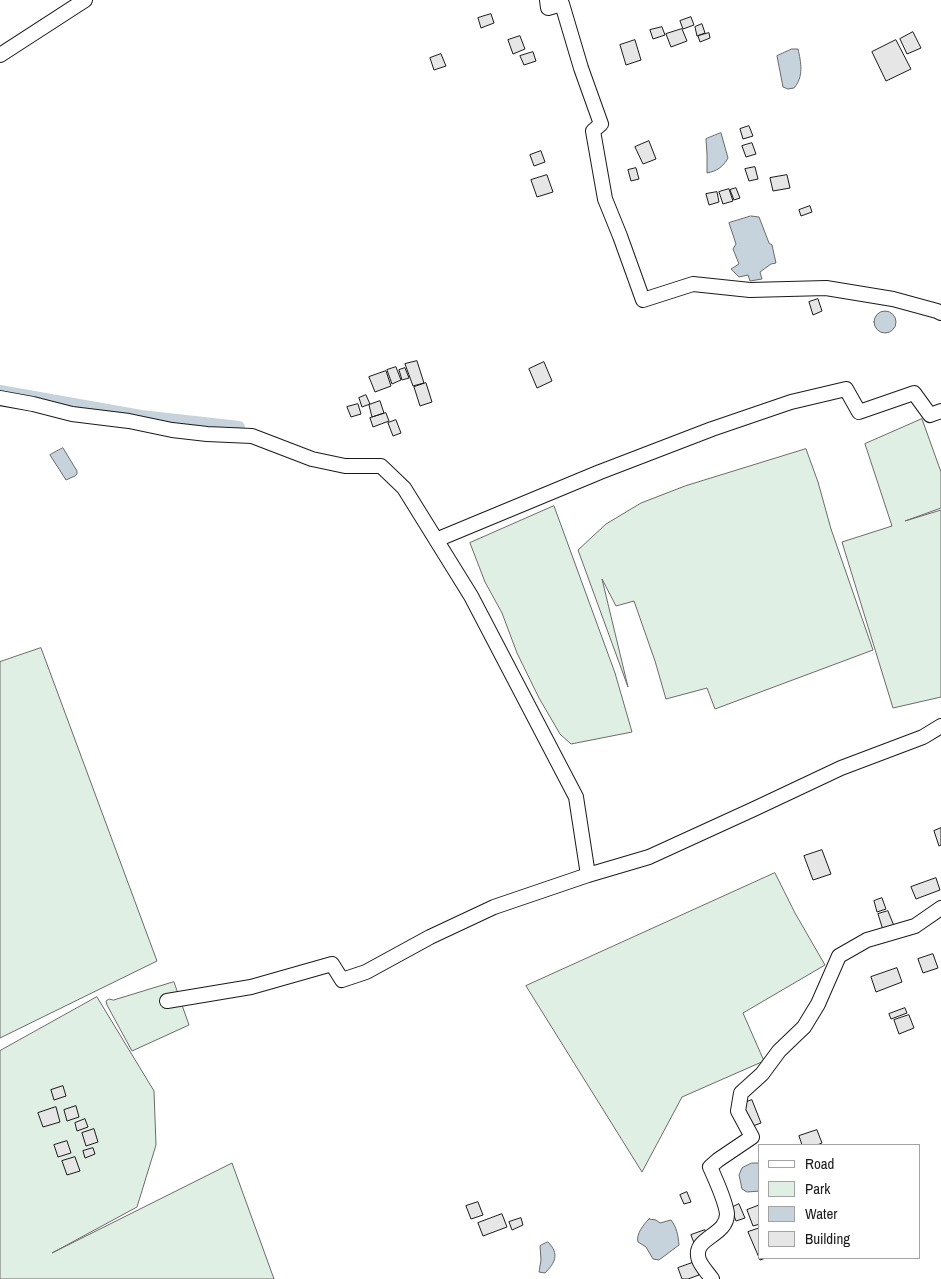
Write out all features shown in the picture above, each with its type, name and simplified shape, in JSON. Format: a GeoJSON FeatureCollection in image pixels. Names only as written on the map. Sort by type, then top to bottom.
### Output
{"type":"FeatureCollection","features":[{"type":"Feature","properties":{"kind":"street"},"geometry":{"type":"LineString","coordinates":[[0,55],[85,0]]}},
{"type":"Feature","properties":{"kind":"street"},"geometry":{"type":"LineString","coordinates":[[547,0],[548,8],[562,4],[581,68],[601,124],[593,131],[605,198],[643,300],[693,284],[750,290],[826,288],[893,299],[941,313]]}},
{"type":"Feature","properties":{"kind":"street"},"geometry":{"type":"LineString","coordinates":[[436,540],[610,469],[791,402],[846,389],[859,412],[914,393],[930,415],[941,411]]}},
{"type":"Feature","properties":{"kind":"street"},"geometry":{"type":"LineString","coordinates":[[0,398],[72,414],[172,430],[252,436],[312,459],[345,466],[381,466],[404,488],[471,596],[576,797],[588,875]]}},
{"type":"Feature","properties":{"kind":"street"},"geometry":{"type":"LineString","coordinates":[[167,1001],[251,987],[332,964],[342,980],[366,972],[430,937],[494,907],[588,875],[649,857],[754,810],[841,768],[923,737],[941,726]]}},
{"type":"Feature","properties":{"kind":"street"},"geometry":{"type":"LineString","coordinates":[[712,1279],[699,1260],[698,1248],[702,1242],[722,1228],[727,1215],[723,1199],[710,1167],[752,1137],[738,1111],[741,1093],[762,1074],[779,1051],[804,1027],[818,1004],[839,956],[867,940],[915,926],[941,908]]}},
{"type":"Feature","properties":{"kind":"green space"},"geometry":{"type":"Polygon","coordinates":[[[922,419],[941,472],[941,508],[905,521],[941,510],[941,697],[893,708],[842,542],[892,526],[865,444],[922,419]]]}},
{"type":"Feature","properties":{"kind":"green space"},"geometry":{"type":"Polygon","coordinates":[[[806,449],[818,482],[831,529],[873,650],[715,709],[707,688],[666,699],[634,601],[616,606],[602,579],[628,687],[578,550],[606,524],[641,503],[685,486],[806,449]]]}},
{"type":"Feature","properties":{"kind":"green space"},"geometry":{"type":"Polygon","coordinates":[[[554,506],[615,673],[632,732],[571,744],[560,734],[539,698],[517,653],[502,613],[485,582],[470,543],[554,506]]]}},
{"type":"Feature","properties":{"kind":"green space"},"geometry":{"type":"Polygon","coordinates":[[[41,648],[157,961],[0,1038],[0,662],[41,648]]]}},
{"type":"Feature","properties":{"kind":"green space"},"geometry":{"type":"Polygon","coordinates":[[[775,873],[795,913],[825,965],[743,1013],[764,1061],[682,1097],[642,1172],[526,986],[775,873]]]}},
{"type":"Feature","properties":{"kind":"green space"},"geometry":{"type":"Polygon","coordinates":[[[174,982],[189,1025],[132,1051],[106,1001],[174,982]]]}},
{"type":"Feature","properties":{"kind":"green space"},"geometry":{"type":"Polygon","coordinates":[[[97,997],[154,1091],[156,1145],[137,1207],[52,1253],[232,1163],[274,1279],[0,1279],[0,1051],[97,997]]]}},
{"type":"Feature","properties":{"kind":"water"},"geometry":{"type":"Polygon","coordinates":[[[792,49],[798,49],[801,64],[800,74],[794,88],[788,89],[783,87],[777,56],[792,49]]]}},
{"type":"Feature","properties":{"kind":"water"},"geometry":{"type":"Polygon","coordinates":[[[721,133],[728,158],[719,168],[707,173],[706,139],[721,133]]]}},
{"type":"Feature","properties":{"kind":"water"},"geometry":{"type":"Polygon","coordinates":[[[751,216],[759,217],[769,243],[772,245],[776,263],[771,264],[760,272],[762,279],[750,281],[748,275],[739,277],[731,269],[739,264],[733,249],[736,244],[729,223],[751,216]]]}},
{"type":"Feature","properties":{"kind":"water"},"geometry":{"type":"Polygon","coordinates":[[[885,311],[893,314],[896,322],[893,330],[885,333],[877,330],[874,322],[877,314],[885,311]]]}},
{"type":"Feature","properties":{"kind":"water"},"geometry":{"type":"Polygon","coordinates":[[[63,448],[77,471],[75,476],[66,480],[50,455],[63,448]]]}},
{"type":"Feature","properties":{"kind":"water"},"geometry":{"type":"Polygon","coordinates":[[[752,1163],[758,1163],[758,1191],[747,1192],[742,1189],[739,1175],[742,1168],[752,1163]]]}},
{"type":"Feature","properties":{"kind":"water"},"geometry":{"type":"Polygon","coordinates":[[[649,1219],[660,1223],[671,1220],[677,1232],[679,1245],[659,1260],[653,1259],[646,1247],[638,1242],[639,1233],[649,1219]]]}},
{"type":"Feature","properties":{"kind":"water"},"geometry":{"type":"Polygon","coordinates":[[[548,1242],[554,1250],[554,1262],[545,1273],[539,1272],[541,1260],[540,1246],[548,1242]]]}},
{"type":"Feature","properties":{"kind":"building"},"geometry":{"type":"Polygon","coordinates":[[[491,14],[494,23],[481,28],[478,18],[491,14]]]}},
{"type":"Feature","properties":{"kind":"building"},"geometry":{"type":"Polygon","coordinates":[[[691,17],[694,25],[683,29],[680,21],[691,17]]]}},
{"type":"Feature","properties":{"kind":"building"},"geometry":{"type":"Polygon","coordinates":[[[702,24],[705,33],[697,36],[695,27],[702,24]]]}},
{"type":"Feature","properties":{"kind":"building"},"geometry":{"type":"Polygon","coordinates":[[[662,27],[665,35],[653,39],[650,30],[662,27]]]}},
{"type":"Feature","properties":{"kind":"building"},"geometry":{"type":"Polygon","coordinates":[[[682,29],[687,41],[671,47],[666,34],[682,29]]]}},
{"type":"Feature","properties":{"kind":"building"},"geometry":{"type":"Polygon","coordinates":[[[913,32],[921,48],[907,54],[900,39],[913,32]]]}},
{"type":"Feature","properties":{"kind":"building"},"geometry":{"type":"Polygon","coordinates":[[[709,33],[710,38],[700,42],[698,36],[709,33]]]}},
{"type":"Feature","properties":{"kind":"building"},"geometry":{"type":"Polygon","coordinates":[[[520,36],[525,49],[513,54],[508,40],[520,36]]]}},
{"type":"Feature","properties":{"kind":"building"},"geometry":{"type":"Polygon","coordinates":[[[635,40],[641,60],[626,65],[620,45],[635,40]]]}},
{"type":"Feature","properties":{"kind":"building"},"geometry":{"type":"Polygon","coordinates":[[[896,40],[911,69],[886,81],[872,52],[896,40]]]}},
{"type":"Feature","properties":{"kind":"building"},"geometry":{"type":"Polygon","coordinates":[[[533,52],[536,61],[524,65],[520,56],[533,52]]]}},
{"type":"Feature","properties":{"kind":"building"},"geometry":{"type":"Polygon","coordinates":[[[441,54],[446,66],[434,70],[430,58],[441,54]]]}},
{"type":"Feature","properties":{"kind":"building"},"geometry":{"type":"Polygon","coordinates":[[[749,126],[753,136],[743,139],[740,129],[749,126]]]}},
{"type":"Feature","properties":{"kind":"building"},"geometry":{"type":"Polygon","coordinates":[[[649,141],[656,159],[643,164],[635,147],[649,141]]]}},
{"type":"Feature","properties":{"kind":"building"},"geometry":{"type":"Polygon","coordinates":[[[752,143],[756,154],[746,157],[742,146],[752,143]]]}},
{"type":"Feature","properties":{"kind":"building"},"geometry":{"type":"Polygon","coordinates":[[[541,151],[545,162],[534,166],[530,155],[541,151]]]}},
{"type":"Feature","properties":{"kind":"building"},"geometry":{"type":"Polygon","coordinates":[[[755,167],[758,179],[749,181],[745,169],[755,167]]]}},
{"type":"Feature","properties":{"kind":"building"},"geometry":{"type":"Polygon","coordinates":[[[636,168],[639,179],[631,181],[628,170],[636,168]]]}},
{"type":"Feature","properties":{"kind":"building"},"geometry":{"type":"Polygon","coordinates":[[[547,175],[553,192],[537,197],[531,180],[547,175]]]}},
{"type":"Feature","properties":{"kind":"building"},"geometry":{"type":"Polygon","coordinates":[[[787,175],[790,188],[773,191],[770,178],[787,175]]]}},
{"type":"Feature","properties":{"kind":"building"},"geometry":{"type":"Polygon","coordinates":[[[736,188],[740,198],[734,200],[730,190],[736,188]]]}},
{"type":"Feature","properties":{"kind":"building"},"geometry":{"type":"Polygon","coordinates":[[[729,189],[733,201],[723,204],[719,192],[729,189]]]}},
{"type":"Feature","properties":{"kind":"building"},"geometry":{"type":"Polygon","coordinates":[[[717,192],[719,202],[709,205],[706,194],[717,192]]]}},
{"type":"Feature","properties":{"kind":"building"},"geometry":{"type":"Polygon","coordinates":[[[810,206],[812,212],[801,216],[799,210],[810,206]]]}},
{"type":"Feature","properties":{"kind":"building"},"geometry":{"type":"Polygon","coordinates":[[[818,299],[822,311],[813,315],[809,302],[818,299]]]}},
{"type":"Feature","properties":{"kind":"building"},"geometry":{"type":"Polygon","coordinates":[[[417,361],[424,383],[413,386],[405,364],[417,361]]]}},
{"type":"Feature","properties":{"kind":"building"},"geometry":{"type":"Polygon","coordinates":[[[544,362],[552,381],[537,388],[529,369],[544,362]]]}},
{"type":"Feature","properties":{"kind":"building"},"geometry":{"type":"Polygon","coordinates":[[[396,367],[401,380],[392,384],[387,370],[396,367]]]}},
{"type":"Feature","properties":{"kind":"building"},"geometry":{"type":"Polygon","coordinates":[[[405,368],[409,378],[402,380],[399,370],[405,368]]]}},
{"type":"Feature","properties":{"kind":"building"},"geometry":{"type":"Polygon","coordinates":[[[386,371],[391,386],[375,392],[369,377],[386,371]]]}},
{"type":"Feature","properties":{"kind":"building"},"geometry":{"type":"Polygon","coordinates":[[[426,383],[432,402],[420,406],[414,387],[426,383]]]}},
{"type":"Feature","properties":{"kind":"building"},"geometry":{"type":"Polygon","coordinates":[[[366,395],[370,404],[362,407],[359,398],[366,395]]]}},
{"type":"Feature","properties":{"kind":"building"},"geometry":{"type":"Polygon","coordinates":[[[380,401],[384,413],[372,417],[369,405],[380,401]]]}},
{"type":"Feature","properties":{"kind":"building"},"geometry":{"type":"Polygon","coordinates":[[[358,404],[361,414],[351,417],[347,407],[358,404]]]}},
{"type":"Feature","properties":{"kind":"building"},"geometry":{"type":"Polygon","coordinates":[[[386,413],[389,421],[373,427],[370,418],[386,413]]]}},
{"type":"Feature","properties":{"kind":"building"},"geometry":{"type":"Polygon","coordinates":[[[396,420],[401,433],[393,436],[388,423],[396,420]]]}},
{"type":"Feature","properties":{"kind":"building"},"geometry":{"type":"Polygon","coordinates":[[[941,828],[941,845],[939,846],[934,831],[941,828]]]}},
{"type":"Feature","properties":{"kind":"building"},"geometry":{"type":"Polygon","coordinates":[[[822,850],[831,874],[813,880],[804,856],[822,850]]]}},
{"type":"Feature","properties":{"kind":"building"},"geometry":{"type":"Polygon","coordinates":[[[936,878],[940,890],[916,899],[911,887],[936,878]]]}},
{"type":"Feature","properties":{"kind":"building"},"geometry":{"type":"Polygon","coordinates":[[[882,898],[886,909],[877,912],[874,901],[882,898]]]}},
{"type":"Feature","properties":{"kind":"building"},"geometry":{"type":"Polygon","coordinates":[[[888,911],[894,926],[883,930],[878,914],[888,911]]]}},
{"type":"Feature","properties":{"kind":"building"},"geometry":{"type":"Polygon","coordinates":[[[933,954],[938,968],[923,973],[918,959],[933,954]]]}},
{"type":"Feature","properties":{"kind":"building"},"geometry":{"type":"Polygon","coordinates":[[[897,968],[902,982],[876,992],[871,977],[897,968]]]}},
{"type":"Feature","properties":{"kind":"building"},"geometry":{"type":"Polygon","coordinates":[[[905,1008],[907,1013],[891,1019],[889,1014],[905,1008]]]}},
{"type":"Feature","properties":{"kind":"building"},"geometry":{"type":"Polygon","coordinates":[[[909,1015],[914,1028],[899,1034],[894,1020],[909,1015]]]}},
{"type":"Feature","properties":{"kind":"building"},"geometry":{"type":"Polygon","coordinates":[[[63,1086],[66,1096],[54,1100],[51,1090],[63,1086]]]}},
{"type":"Feature","properties":{"kind":"building"},"geometry":{"type":"Polygon","coordinates":[[[752,1100],[761,1123],[750,1127],[741,1104],[752,1100]]]}},
{"type":"Feature","properties":{"kind":"building"},"geometry":{"type":"Polygon","coordinates":[[[76,1106],[79,1117],[67,1121],[64,1110],[76,1106]]]}},
{"type":"Feature","properties":{"kind":"building"},"geometry":{"type":"Polygon","coordinates":[[[56,1107],[60,1122],[43,1127],[38,1113],[56,1107]]]}},
{"type":"Feature","properties":{"kind":"building"},"geometry":{"type":"Polygon","coordinates":[[[85,1119],[88,1127],[77,1131],[75,1123],[85,1119]]]}},
{"type":"Feature","properties":{"kind":"building"},"geometry":{"type":"Polygon","coordinates":[[[94,1129],[98,1142],[86,1146],[82,1133],[94,1129]]]}},
{"type":"Feature","properties":{"kind":"building"},"geometry":{"type":"Polygon","coordinates":[[[817,1130],[822,1143],[802,1144],[799,1136],[817,1130]]]}},
{"type":"Feature","properties":{"kind":"building"},"geometry":{"type":"Polygon","coordinates":[[[67,1141],[71,1153],[58,1157],[54,1145],[67,1141]]]}},
{"type":"Feature","properties":{"kind":"building"},"geometry":{"type":"Polygon","coordinates":[[[93,1148],[95,1154],[85,1158],[83,1151],[93,1148]]]}},
{"type":"Feature","properties":{"kind":"building"},"geometry":{"type":"Polygon","coordinates":[[[75,1157],[80,1171],[67,1175],[62,1161],[75,1157]]]}},
{"type":"Feature","properties":{"kind":"building"},"geometry":{"type":"Polygon","coordinates":[[[687,1192],[691,1202],[684,1204],[680,1195],[687,1192]]]}},
{"type":"Feature","properties":{"kind":"building"},"geometry":{"type":"Polygon","coordinates":[[[478,1202],[483,1215],[471,1219],[466,1206],[478,1202]]]}},
{"type":"Feature","properties":{"kind":"building"},"geometry":{"type":"Polygon","coordinates":[[[739,1204],[745,1218],[736,1221],[731,1208],[739,1204]]]}},
{"type":"Feature","properties":{"kind":"building"},"geometry":{"type":"Polygon","coordinates":[[[758,1206],[758,1225],[753,1226],[747,1210],[758,1206]]]}},
{"type":"Feature","properties":{"kind":"building"},"geometry":{"type":"Polygon","coordinates":[[[502,1214],[507,1227],[483,1236],[478,1223],[502,1214]]]}},
{"type":"Feature","properties":{"kind":"building"},"geometry":{"type":"Polygon","coordinates":[[[521,1218],[523,1225],[512,1230],[509,1222],[521,1218]]]}},
{"type":"Feature","properties":{"kind":"building"},"geometry":{"type":"Polygon","coordinates":[[[758,1229],[758,1255],[748,1232],[758,1229]]]}},
{"type":"Feature","properties":{"kind":"building"},"geometry":{"type":"Polygon","coordinates":[[[705,1230],[708,1238],[694,1243],[691,1235],[705,1230]]]}},
{"type":"Feature","properties":{"kind":"building"},"geometry":{"type":"Polygon","coordinates":[[[695,1262],[699,1275],[682,1279],[678,1268],[695,1262]]]}},
{"type":"Feature","properties":{"kind":"waterway"},"geometry":{"type":"LineString","coordinates":[[0,391],[141,416],[239,427]]}}]}
